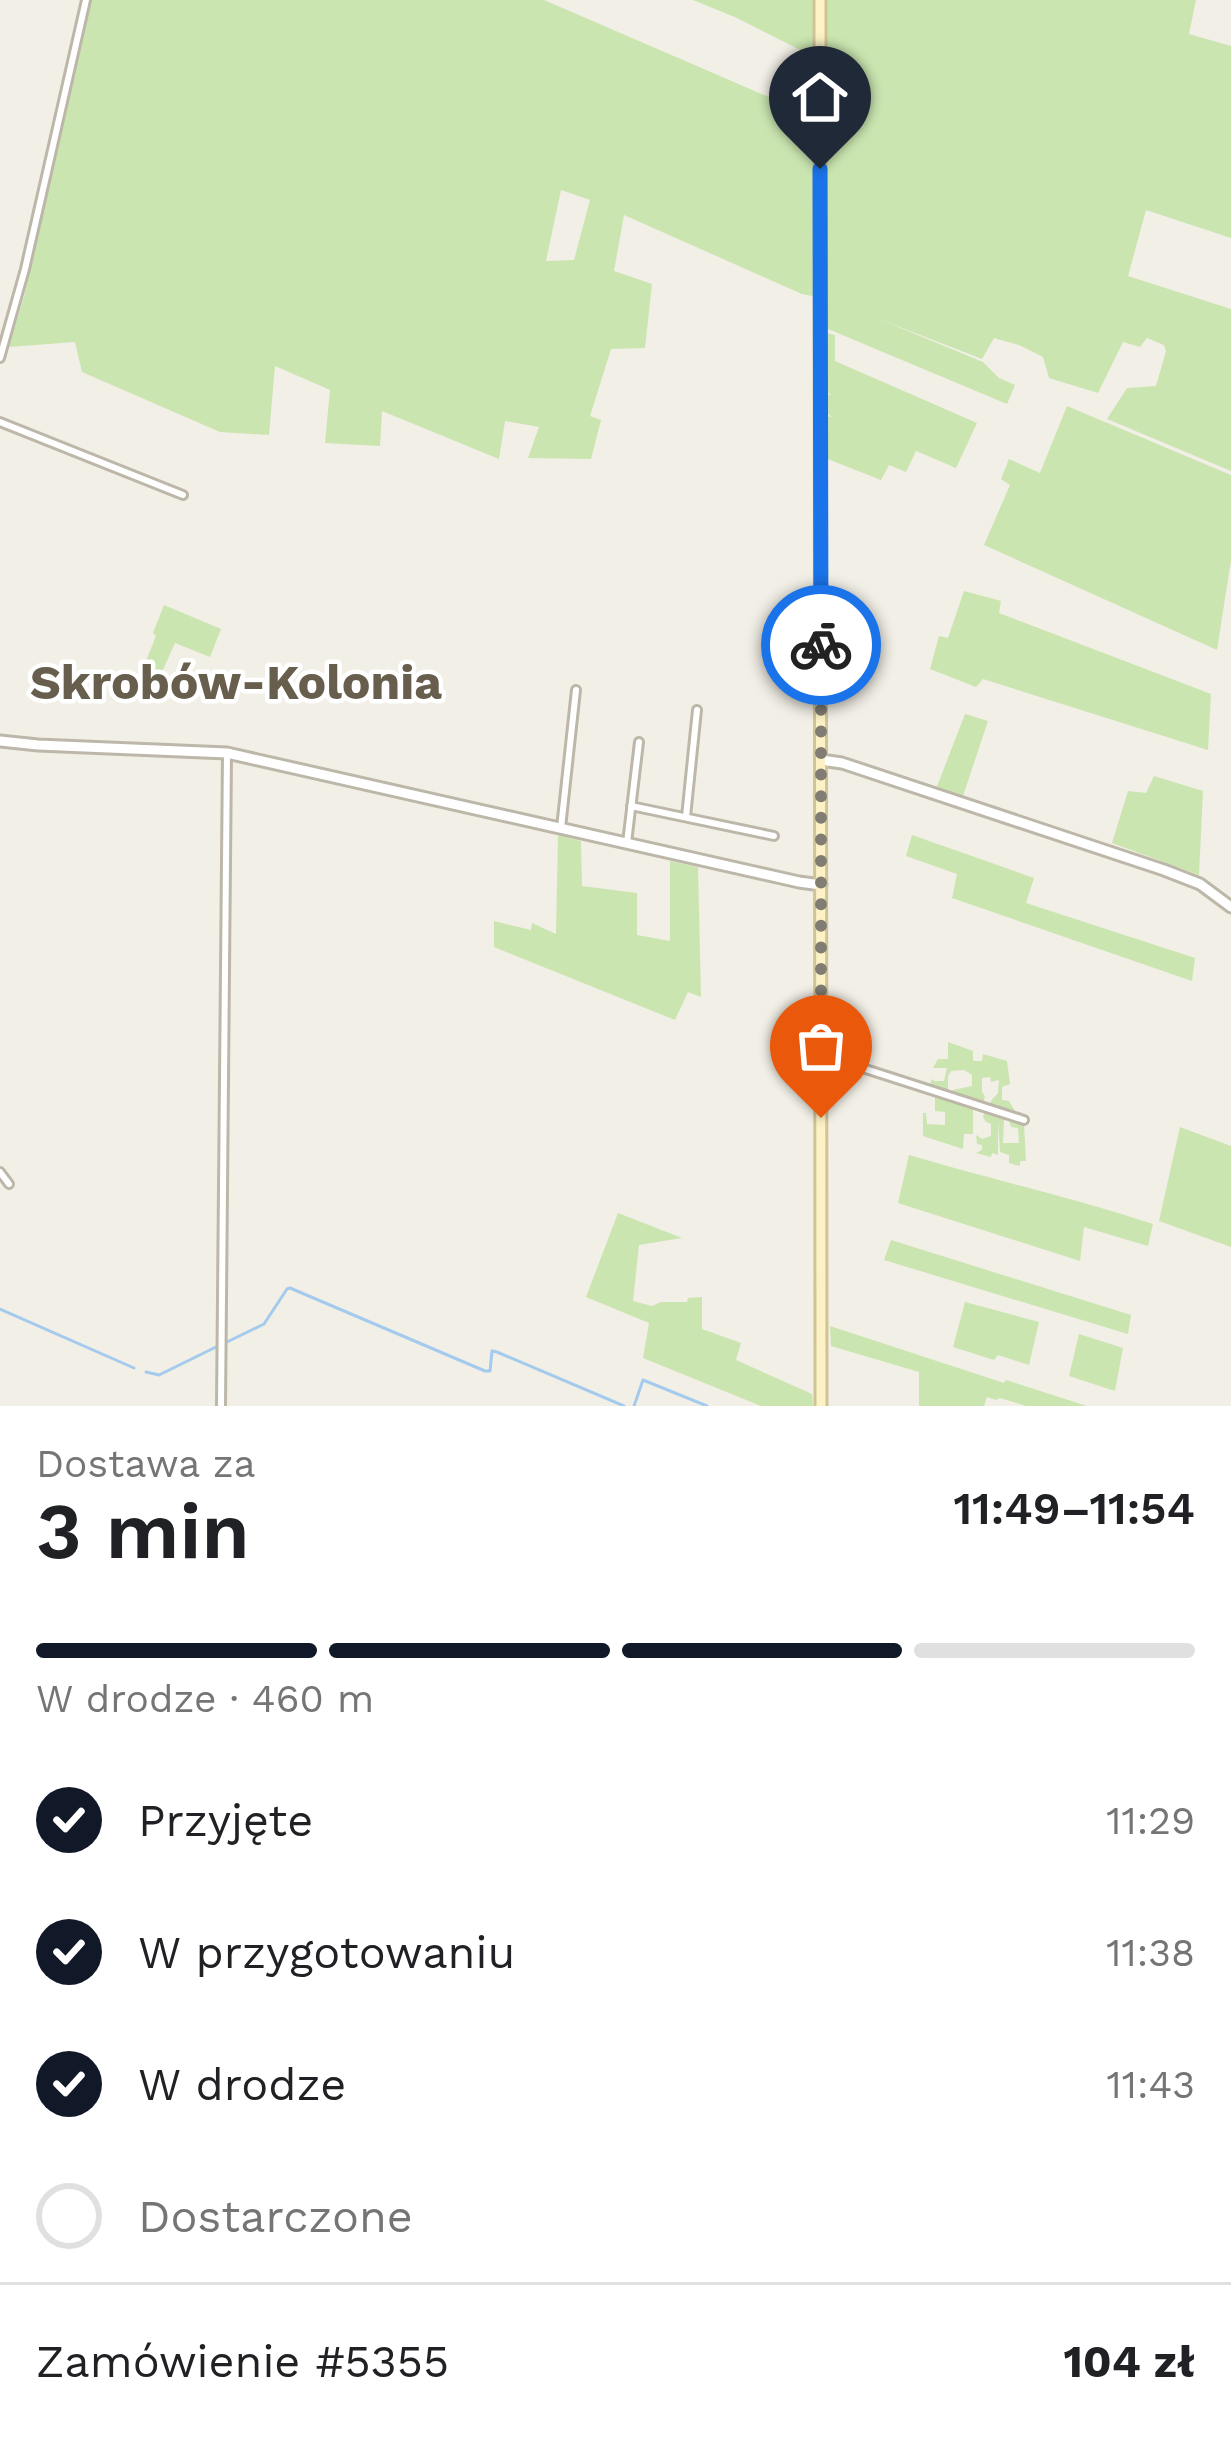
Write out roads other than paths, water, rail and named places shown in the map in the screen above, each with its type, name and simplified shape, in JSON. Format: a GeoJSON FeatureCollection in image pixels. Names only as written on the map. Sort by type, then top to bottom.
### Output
{"type":"FeatureCollection","features":[{"type":"Feature","properties":{"kind":"main road"},"geometry":{"type":"LineString","coordinates":[[820,0],[821,1406]]}},
{"type":"Feature","properties":{"kind":"street"},"geometry":{"type":"LineString","coordinates":[[0,358],[86,0]]}},
{"type":"Feature","properties":{"kind":"street"},"geometry":{"type":"LineString","coordinates":[[0,422],[182,495]]}},
{"type":"Feature","properties":{"kind":"street"},"geometry":{"type":"LineString","coordinates":[[561,828],[576,689]]}},
{"type":"Feature","properties":{"kind":"street"},"geometry":{"type":"LineString","coordinates":[[686,818],[698,710]]}},
{"type":"Feature","properties":{"kind":"street"},"geometry":{"type":"LineString","coordinates":[[0,741],[227,753],[821,885]]}},
{"type":"Feature","properties":{"kind":"street"},"geometry":{"type":"LineString","coordinates":[[627,843],[638,742]]}},
{"type":"Feature","properties":{"kind":"street"},"geometry":{"type":"LineString","coordinates":[[221,1406],[227,753]]}},
{"type":"Feature","properties":{"kind":"street"},"geometry":{"type":"LineString","coordinates":[[821,760],[967,802],[1164,870],[1200,884],[1231,908]]}},
{"type":"Feature","properties":{"kind":"street"},"geometry":{"type":"LineString","coordinates":[[631,806],[774,836]]}},
{"type":"Feature","properties":{"kind":"street"},"geometry":{"type":"LineString","coordinates":[[821,1055],[1024,1120]]}},
{"type":"Feature","properties":{"kind":"street"},"geometry":{"type":"LineString","coordinates":[[0,1172],[9,1184]]}},
{"type":"Feature","properties":{"kind":"waterway"},"geometry":{"type":"LineString","coordinates":[[227,1342],[264,1324],[290,1288],[485,1371],[490,1371],[492,1351],[497,1352],[624,1406]]}},
{"type":"Feature","properties":{"kind":"waterway"},"geometry":{"type":"LineString","coordinates":[[0,1309],[134,1368]]}},
{"type":"Feature","properties":{"kind":"waterway"},"geometry":{"type":"LineString","coordinates":[[146,1372],[159,1375],[216,1347]]}},
{"type":"Feature","properties":{"kind":"waterway"},"geometry":{"type":"LineString","coordinates":[[634,1406],[643,1380],[707,1406]]}},
{"type":"Feature","properties":{"kind":"district","name":"Skrobów-Kolonia"},"geometry":{"type":"Point","coordinates":[236,682]}}]}
